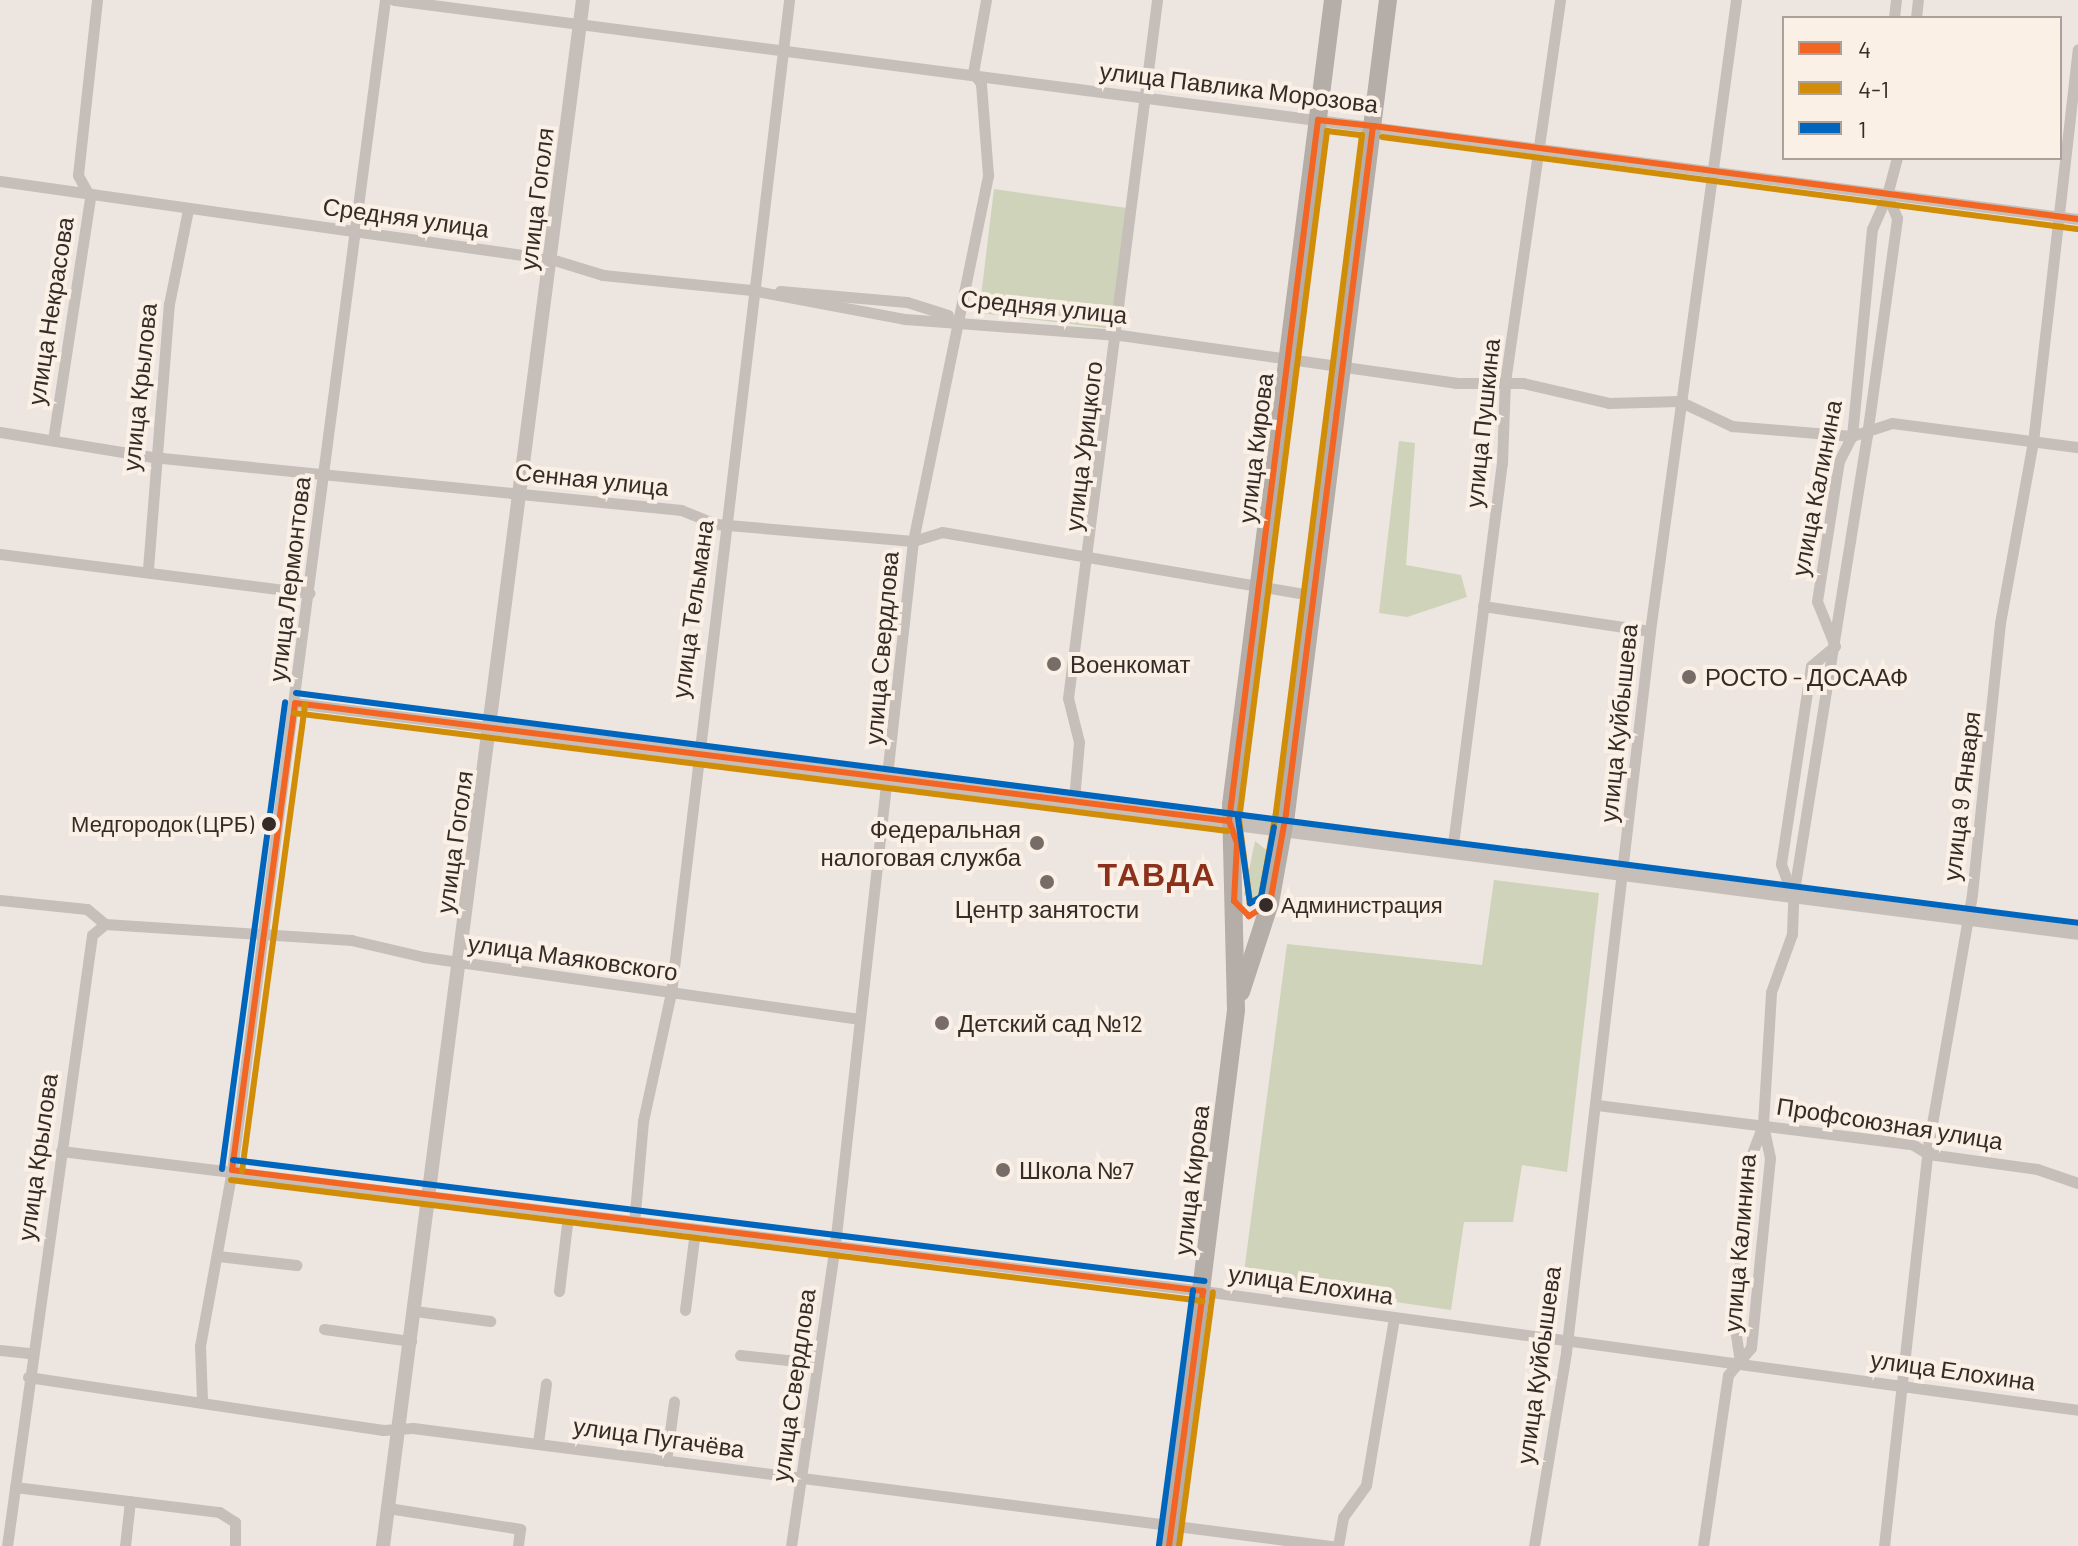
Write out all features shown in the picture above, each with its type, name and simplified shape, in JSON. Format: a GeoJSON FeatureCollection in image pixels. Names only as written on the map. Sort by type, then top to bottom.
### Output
{"type":"FeatureCollection","features":[{"type":"Feature","properties":{"kind":"main road","name":"улица Кирова"},"geometry":{"type":"LineString","coordinates":[[1170,1537],[1236,1010],[1234,901],[1237,843],[1229,821],[1262,586],[1333,0]]}},
{"type":"Feature","properties":{"kind":"main road","name":"улица Кирова"},"geometry":{"type":"LineString","coordinates":[[1236,1010],[1270,903],[1284,829],[1316,596],[1388,0]]}},
{"type":"Feature","properties":{"kind":"main road"},"geometry":{"type":"LineString","coordinates":[[1234,901],[1249,916],[1270,903]]}},
{"type":"Feature","properties":{"kind":"street","name":"улица Некрасова"},"geometry":{"type":"LineString","coordinates":[[53,440],[90,197],[78,175],[97,0]]}},
{"type":"Feature","properties":{"kind":"street","name":"улица Лермонтова"},"geometry":{"type":"LineString","coordinates":[[202,1400],[200,1346],[232,1170],[310,593],[385,0]]}},
{"type":"Feature","properties":{"kind":"street","name":"улица Павлика Морозова"},"geometry":{"type":"LineString","coordinates":[[394,0],[2078,219]]}},
{"type":"Feature","properties":{"kind":"street","name":"улица Гоголя"},"geometry":{"type":"LineString","coordinates":[[383,1546],[492,728],[583,0]]}},
{"type":"Feature","properties":{"kind":"street","name":"улица Тельмана"},"geometry":{"type":"LineString","coordinates":[[634,1224],[643,1121],[671,993],[695,753],[727,520],[751,290],[789,0]]}},
{"type":"Feature","properties":{"kind":"street","name":"улица Свердлова"},"geometry":{"type":"LineString","coordinates":[[791,1546],[835,1245],[891,779],[913,541],[956,318],[966,307],[988,175],[981,83],[973,73],[986,0]]}},
{"type":"Feature","properties":{"kind":"street","name":"улица Урицкого"},"geometry":{"type":"LineString","coordinates":[[1074,800],[1079,742],[1068,698],[1091,556],[1120,335],[1142,97],[1157,0]]}},
{"type":"Feature","properties":{"kind":"street","name":"улица Пушкина"},"geometry":{"type":"LineString","coordinates":[[1452,852],[1483,606],[1505,382],[1543,148],[1560,0]]}},
{"type":"Feature","properties":{"kind":"street","name":"улица Куйбышева"},"geometry":{"type":"LineString","coordinates":[[1534,1546],[1597,1105],[1650,631],[1679,401],[1715,174],[1736,0]]}},
{"type":"Feature","properties":{"kind":"street","name":"улица 9 Января"},"geometry":{"type":"LineString","coordinates":[[1884,1546],[1907,1386],[1928,1154],[1967,918],[2000,623],[2033,442],[2078,50]]}},
{"type":"Feature","properties":{"kind":"street","name":"улица Калинина"},"geometry":{"type":"LineString","coordinates":[[1835,646],[1817,601],[1839,461],[1852,436],[1872,229],[1887,195],[1888,160]]}},
{"type":"Feature","properties":{"kind":"street","name":"улица Калинина"},"geometry":{"type":"LineString","coordinates":[[1889,179],[1896,160]]}},
{"type":"Feature","properties":{"kind":"street","name":"Средняя улица"},"geometry":{"type":"LineString","coordinates":[[0,181],[90,197],[551,259],[603,275],[751,290],[905,319],[956,318],[1120,335],[1235,356],[1344,362],[1456,383],[1505,382],[1609,403],[1679,401],[1732,426],[1852,436],[1867,435],[1892,423],[2078,447]]}},
{"type":"Feature","properties":{"kind":"street","name":"улица Калинина"},"geometry":{"type":"LineString","coordinates":[[1703,1546],[1728,1375],[1751,1348],[1769,1173],[1763,1124],[1771,992],[1792,934],[1793,897],[1867,435],[1897,218],[1887,195]]}},
{"type":"Feature","properties":{"kind":"street","name":"улица Крылова"},"geometry":{"type":"LineString","coordinates":[[148,569],[152,457],[188,210]]}},
{"type":"Feature","properties":{"kind":"street","name":"Сенная улица"},"geometry":{"type":"LineString","coordinates":[[0,432],[152,457],[325,471],[681,510],[716,524],[727,520],[913,541],[942,532],[1316,596]]}},
{"type":"Feature","properties":{"kind":"street"},"geometry":{"type":"LineString","coordinates":[[0,554],[148,569],[310,593]]}},
{"type":"Feature","properties":{"kind":"street"},"geometry":{"type":"LineString","coordinates":[[1483,606],[1650,631]]}},
{"type":"Feature","properties":{"kind":"street","name":"улица Калинина"},"geometry":{"type":"LineString","coordinates":[[1793,897],[1780,876],[1811,666],[1835,646]]}},
{"type":"Feature","properties":{"kind":"street"},"geometry":{"type":"LineString","coordinates":[[295,703],[1074,800],[2078,933]]}},
{"type":"Feature","properties":{"kind":"street","name":"улица Маяковского"},"geometry":{"type":"LineString","coordinates":[[0,900],[87,909],[105,924],[134,921],[263,937],[351,940],[460,963],[860,1019]]}},
{"type":"Feature","properties":{"kind":"street","name":"улица Крылова"},"geometry":{"type":"LineString","coordinates":[[7,1546],[31,1353],[92,935],[105,924]]}},
{"type":"Feature","properties":{"kind":"street","name":"Профсоюзная улица"},"geometry":{"type":"LineString","coordinates":[[1597,1105],[1912,1144],[1928,1154],[2078,1183]]}},
{"type":"Feature","properties":{"kind":"street","name":"улица Калинина"},"geometry":{"type":"LineString","coordinates":[[1740,1362],[1734,1322],[1751,1156],[1763,1124]]}},
{"type":"Feature","properties":{"kind":"street","name":"улица Елохина"},"geometry":{"type":"LineString","coordinates":[[61,1151],[232,1170],[634,1224],[835,1245],[1203,1291],[2078,1410]]}},
{"type":"Feature","properties":{"kind":"street"},"geometry":{"type":"LineString","coordinates":[[559,1291],[568,1215]]}},
{"type":"Feature","properties":{"kind":"street"},"geometry":{"type":"LineString","coordinates":[[685,1310],[695,1231]]}},
{"type":"Feature","properties":{"kind":"street"},"geometry":{"type":"LineString","coordinates":[[218,1256],[296,1265]]}},
{"type":"Feature","properties":{"kind":"street"},"geometry":{"type":"LineString","coordinates":[[415,1311],[490,1321]]}},
{"type":"Feature","properties":{"kind":"street"},"geometry":{"type":"LineString","coordinates":[[1335,1546],[1343,1517],[1366,1485],[1394,1318]]}},
{"type":"Feature","properties":{"kind":"street"},"geometry":{"type":"LineString","coordinates":[[324,1329],[411,1341]]}},
{"type":"Feature","properties":{"kind":"street"},"geometry":{"type":"LineString","coordinates":[[0,1350],[31,1353]]}},
{"type":"Feature","properties":{"kind":"street"},"geometry":{"type":"LineString","coordinates":[[740,1355],[816,1363]]}},
{"type":"Feature","properties":{"kind":"street","name":"улица Пугачёва"},"geometry":{"type":"LineString","coordinates":[[28,1377],[398,1430],[538,1443],[803,1478],[1170,1537],[1335,1546]]}},
{"type":"Feature","properties":{"kind":"street"},"geometry":{"type":"LineString","coordinates":[[538,1443],[546,1384]]}},
{"type":"Feature","properties":{"kind":"street"},"geometry":{"type":"LineString","coordinates":[[666,1461],[674,1402]]}},
{"type":"Feature","properties":{"kind":"street"},"geometry":{"type":"LineString","coordinates":[[15,1487],[219,1512],[235,1522],[235,1546]]}},
{"type":"Feature","properties":{"kind":"street"},"geometry":{"type":"LineString","coordinates":[[125,1546],[130,1501]]}},
{"type":"Feature","properties":{"kind":"street"},"geometry":{"type":"LineString","coordinates":[[388,1508],[520,1529],[518,1546]]}},
{"type":"Feature","properties":{"kind":"green space"},"geometry":{"type":"Polygon","coordinates":[[[994,189],[1127,208],[1114,329],[979,313],[994,189]]]}},
{"type":"Feature","properties":{"kind":"green space"},"geometry":{"type":"Polygon","coordinates":[[[1399,441],[1415,443],[1406,565],[1461,575],[1467,597],[1407,617],[1379,613],[1399,441]]]}},
{"type":"Feature","properties":{"kind":"green space"},"geometry":{"type":"Polygon","coordinates":[[[1255,841],[1269,852],[1258,904],[1244,895],[1255,841]]]}},
{"type":"Feature","properties":{"kind":"green space"},"geometry":{"type":"Polygon","coordinates":[[[1494,880],[1599,893],[1567,1172],[1522,1165],[1513,1222],[1464,1222],[1451,1310],[1243,1280],[1287,944],[1482,965],[1494,880]]]}},
{"type":"Feature","properties":{"kind":"transit line","name":"4"},"geometry":{"type":"LineString","coordinates":[[1318,120],[1373,126],[1286,814],[1270,903],[1249,916],[1234,901],[1237,843],[1229,821],[1318,120]]}},
{"type":"Feature","properties":{"kind":"transit line","name":"4"},"geometry":{"type":"LineString","coordinates":[[1373,126],[2078,219]]}},
{"type":"Feature","properties":{"kind":"transit line","name":"4-1"},"geometry":{"type":"LineString","coordinates":[[1327,131],[1362,135],[1276,812],[1261,897],[1250,903],[1239,820],[1327,131]]}},
{"type":"Feature","properties":{"kind":"transit line","name":"4-1"},"geometry":{"type":"LineString","coordinates":[[1382,137],[2077,229]]}},
{"type":"Feature","properties":{"kind":"transit line","name":"1"},"geometry":{"type":"LineString","coordinates":[[296,693],[2078,923]]}},
{"type":"Feature","properties":{"kind":"transit line","name":"1"},"geometry":{"type":"LineString","coordinates":[[222,1169],[285,702]]}},
{"type":"Feature","properties":{"kind":"transit line","name":"4"},"geometry":{"type":"LineString","coordinates":[[295,703],[1229,821]]}},
{"type":"Feature","properties":{"kind":"transit line","name":"4"},"geometry":{"type":"LineString","coordinates":[[232,1170],[295,703]]}},
{"type":"Feature","properties":{"kind":"transit line","name":"4-1"},"geometry":{"type":"LineString","coordinates":[[242,1171],[305,704]]}},
{"type":"Feature","properties":{"kind":"transit line","name":"4-1"},"geometry":{"type":"LineString","coordinates":[[294,713],[1228,831]]}},
{"type":"Feature","properties":{"kind":"transit line","name":"1"},"geometry":{"type":"LineString","coordinates":[[1238,818],[1250,903],[1261,897],[1274,827]]}},
{"type":"Feature","properties":{"kind":"transit line","name":"1"},"geometry":{"type":"LineString","coordinates":[[233,1160],[1204,1281]]}},
{"type":"Feature","properties":{"kind":"transit line","name":"4"},"geometry":{"type":"LineString","coordinates":[[232,1170],[1203,1291]]}},
{"type":"Feature","properties":{"kind":"transit line","name":"4-1"},"geometry":{"type":"LineString","coordinates":[[231,1180],[1202,1301]]}},
{"type":"Feature","properties":{"kind":"transit line","name":"1"},"geometry":{"type":"LineString","coordinates":[[1159,1545],[1193,1290]]}},
{"type":"Feature","properties":{"kind":"transit line","name":"4"},"geometry":{"type":"LineString","coordinates":[[1169,1546],[1203,1291]]}},
{"type":"Feature","properties":{"kind":"transit line","name":"4-1"},"geometry":{"type":"LineString","coordinates":[[1179,1546],[1213,1292]]}},
{"type":"Feature","properties":{"kind":"place","name":"Военкомат"},"geometry":{"type":"Point","coordinates":[1054,664]}},
{"type":"Feature","properties":{"kind":"place","name":"РОСТО - ДОСААФ"},"geometry":{"type":"Point","coordinates":[1689,677]}},
{"type":"Feature","properties":{"kind":"place","name":"Медгородок (ЦРБ)"},"geometry":{"type":"Point","coordinates":[269,824]}},
{"type":"Feature","properties":{"kind":"place","name":"Федеральная налоговая служба"},"geometry":{"type":"Point","coordinates":[1037,843]}},
{"type":"Feature","properties":{"kind":"place","name":"Центр занятости"},"geometry":{"type":"Point","coordinates":[1047,882]}},
{"type":"Feature","properties":{"kind":"place","name":"Администрация"},"geometry":{"type":"Point","coordinates":[1266,905]}},
{"type":"Feature","properties":{"kind":"place","name":"Детский сад №12"},"geometry":{"type":"Point","coordinates":[942,1023]}},
{"type":"Feature","properties":{"kind":"place","name":"Школа №7"},"geometry":{"type":"Point","coordinates":[1003,1170]}},
{"type":"Feature","properties":{"kind":"district","name":"ТАВДА"},"geometry":{"type":"Point","coordinates":[1157,873]}}]}
